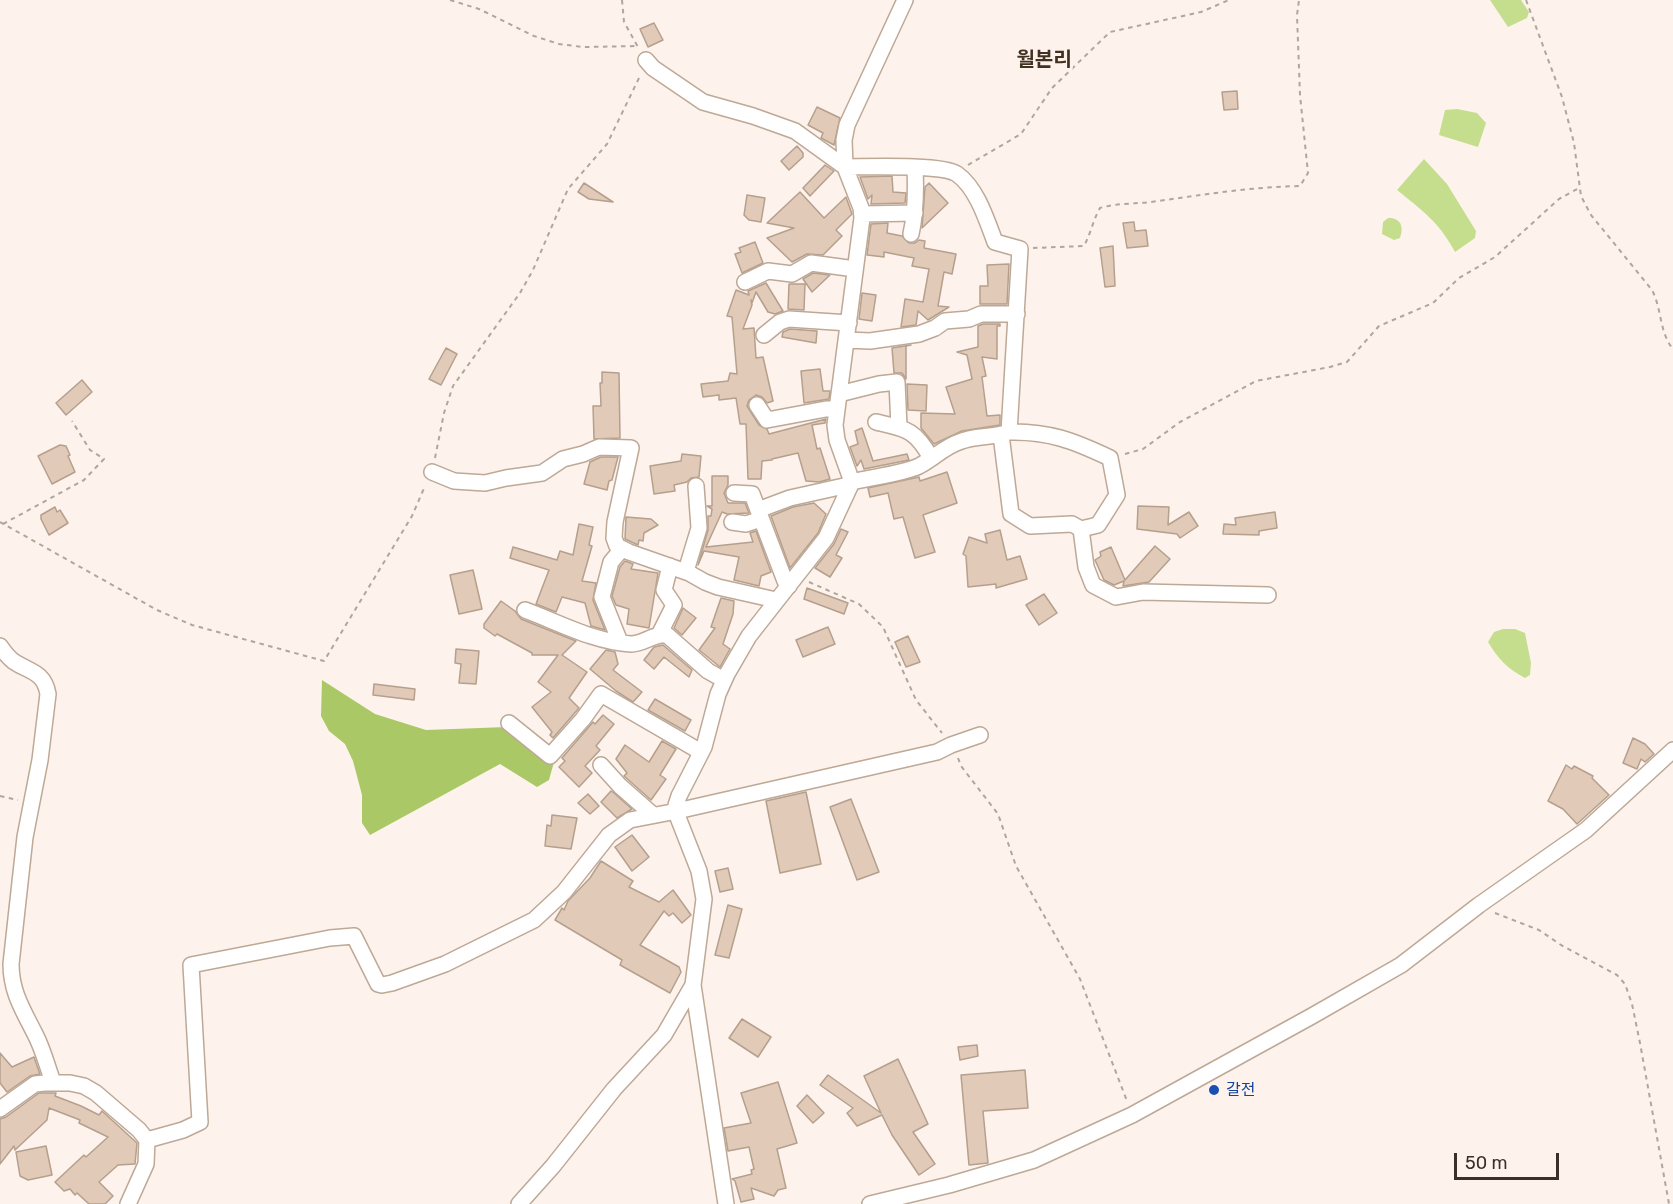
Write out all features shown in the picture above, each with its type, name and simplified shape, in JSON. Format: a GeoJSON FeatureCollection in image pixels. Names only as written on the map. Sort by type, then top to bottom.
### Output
{"type":"FeatureCollection","features":[{"type":"Feature","properties":{"kind":"street"},"geometry":{"type":"LineString","coordinates":[[726,1204],[693,985],[704,900],[699,872],[677,811],[679,796],[701,752],[724,680],[749,636],[826,538],[850,485],[835,425],[862,214],[845,167],[844,140],[848,125],[905,0]]}},
{"type":"Feature","properties":{"kind":"street"},"geometry":{"type":"LineString","coordinates":[[646,60],[653,68],[703,102],[795,131],[845,167],[915,168],[956,173],[968,186],[981,207],[995,242],[1020,249],[1017,314],[1005,434],[1011,514],[1030,526],[1072,524],[1081,529],[1098,525],[1117,495],[1110,458],[1079,443],[1034,431],[1005,434],[981,436],[960,441],[918,466],[850,485],[790,498],[746,524],[732,522]]}},
{"type":"Feature","properties":{"kind":"street"},"geometry":{"type":"LineString","coordinates":[[911,234],[915,213],[915,168]]}},
{"type":"Feature","properties":{"kind":"street"},"geometry":{"type":"LineString","coordinates":[[862,214],[915,213]]}},
{"type":"Feature","properties":{"kind":"street"},"geometry":{"type":"LineString","coordinates":[[746,282],[768,271],[792,274],[811,263],[855,269]]}},
{"type":"Feature","properties":{"kind":"street"},"geometry":{"type":"LineString","coordinates":[[847,340],[870,341],[919,334],[945,321],[969,319],[981,314],[1017,314]]}},
{"type":"Feature","properties":{"kind":"street"},"geometry":{"type":"LineString","coordinates":[[764,335],[780,321],[789,319],[849,323]]}},
{"type":"Feature","properties":{"kind":"street"},"geometry":{"type":"LineString","coordinates":[[757,405],[767,420],[826,409],[879,384],[897,382],[899,427]]}},
{"type":"Feature","properties":{"kind":"street"},"geometry":{"type":"LineString","coordinates":[[876,422],[906,429],[917,437],[931,458]]}},
{"type":"Feature","properties":{"kind":"street"},"geometry":{"type":"LineString","coordinates":[[432,472],[454,481],[485,483],[542,473],[563,459],[599,447],[631,448],[615,522],[614,538],[618,546],[718,587],[776,600]]}},
{"type":"Feature","properties":{"kind":"street"},"geometry":{"type":"LineString","coordinates":[[686,572],[699,528],[696,486]]}},
{"type":"Feature","properties":{"kind":"street"},"geometry":{"type":"LineString","coordinates":[[734,493],[752,494],[784,580],[789,586]]}},
{"type":"Feature","properties":{"kind":"street"},"geometry":{"type":"LineString","coordinates":[[1081,529],[1086,567],[1093,585],[1116,597],[1143,592],[1268,595]]}},
{"type":"Feature","properties":{"kind":"street"},"geometry":{"type":"LineString","coordinates":[[620,642],[602,597],[611,562],[622,549]]}},
{"type":"Feature","properties":{"kind":"street"},"geometry":{"type":"LineString","coordinates":[[659,635],[663,622],[674,604],[664,590],[670,566]]}},
{"type":"Feature","properties":{"kind":"street"},"geometry":{"type":"LineString","coordinates":[[525,610],[574,628],[588,636],[620,642],[634,644],[659,635],[666,635],[708,671],[724,680]]}},
{"type":"Feature","properties":{"kind":"street"},"geometry":{"type":"LineString","coordinates":[[0,646],[15,663],[40,676],[46,685],[48,694],[40,760],[25,837],[5,966],[14,992],[35,1034],[54,1082]]}},
{"type":"Feature","properties":{"kind":"street"},"geometry":{"type":"LineString","coordinates":[[509,723],[550,756],[584,719],[601,694],[701,752]]}},
{"type":"Feature","properties":{"kind":"street"},"geometry":{"type":"LineString","coordinates":[[147,1140],[183,1130],[200,1122],[191,965],[330,938],[354,936],[378,984],[393,983],[445,963],[534,920],[564,892],[599,846],[616,828],[630,820],[937,752],[980,735]]}},
{"type":"Feature","properties":{"kind":"street"},"geometry":{"type":"LineString","coordinates":[[870,1204],[949,1185],[1034,1160],[1132,1114],[1312,1016],[1401,965],[1479,905],[1586,830],[1673,750]]}},
{"type":"Feature","properties":{"kind":"street"},"geometry":{"type":"LineString","coordinates":[[602,765],[620,786],[653,815]]}},
{"type":"Feature","properties":{"kind":"street"},"geometry":{"type":"LineString","coordinates":[[519,1204],[614,1089],[664,1035],[693,985]]}},
{"type":"Feature","properties":{"kind":"street"},"geometry":{"type":"LineString","coordinates":[[0,1109],[35,1084],[54,1082],[84,1086],[96,1093],[139,1130],[147,1140],[146,1164],[128,1204]]}},
{"type":"Feature","properties":{"kind":"path"},"geometry":{"type":"LineString","coordinates":[[450,0],[479,9],[534,36],[559,44],[637,46]]}},
{"type":"Feature","properties":{"kind":"path"},"geometry":{"type":"LineString","coordinates":[[1,523],[157,610],[192,625],[324,661],[412,516],[432,472],[444,413],[453,386],[520,293],[533,270],[568,189],[607,144],[634,90],[646,60],[624,22],[622,0]]}},
{"type":"Feature","properties":{"kind":"path"},"geometry":{"type":"LineString","coordinates":[[956,173],[1021,134],[1052,88],[1110,32],[1201,12],[1229,0]]}},
{"type":"Feature","properties":{"kind":"path"},"geometry":{"type":"LineString","coordinates":[[1020,249],[1084,246],[1091,233],[1093,219],[1100,208],[1112,204],[1150,202],[1230,190],[1300,186],[1308,173],[1300,95],[1297,15],[1299,0]]}},
{"type":"Feature","properties":{"kind":"path"},"geometry":{"type":"LineString","coordinates":[[1526,0],[1563,97],[1574,143],[1579,188],[1584,204],[1652,290],[1665,335],[1673,348]]}},
{"type":"Feature","properties":{"kind":"path"},"geometry":{"type":"LineString","coordinates":[[1110,458],[1143,449],[1180,422],[1256,381],[1347,362],[1379,326],[1433,303],[1458,278],[1495,257],[1559,199],[1579,188]]}},
{"type":"Feature","properties":{"kind":"path"},"geometry":{"type":"LineString","coordinates":[[1,523],[84,480],[104,459],[90,450],[72,421]]}},
{"type":"Feature","properties":{"kind":"path"},"geometry":{"type":"LineString","coordinates":[[801,572],[811,584],[859,604],[883,627],[916,700],[951,745],[962,766],[998,814],[1016,866],[1080,979],[1132,1114]]}},
{"type":"Feature","properties":{"kind":"path"},"geometry":{"type":"LineString","coordinates":[[1479,905],[1539,930],[1561,945],[1617,975],[1625,984],[1630,996],[1640,1043],[1669,1204]]}},
{"type":"Feature","properties":{"kind":"green space"},"geometry":{"type":"Polygon","coordinates":[[[1490,0],[1521,0],[1529,12],[1527,18],[1508,27],[1490,0]]]}},
{"type":"Feature","properties":{"kind":"green space"},"geometry":{"type":"Polygon","coordinates":[[[1457,109],[1477,113],[1486,123],[1478,147],[1439,135],[1445,110],[1457,109]]]}},
{"type":"Feature","properties":{"kind":"green space"},"geometry":{"type":"Polygon","coordinates":[[[1424,159],[1447,184],[1476,231],[1475,238],[1455,252],[1423,211],[1397,190],[1424,159]]]}},
{"type":"Feature","properties":{"kind":"green space"},"geometry":{"type":"Polygon","coordinates":[[[1388,218],[1399,221],[1402,230],[1400,238],[1394,240],[1382,234],[1383,222],[1388,218]]]}},
{"type":"Feature","properties":{"kind":"green space"},"geometry":{"type":"Polygon","coordinates":[[[1515,629],[1525,633],[1531,663],[1530,675],[1525,678],[1504,663],[1488,642],[1494,632],[1515,629]]]}},
{"type":"Feature","properties":{"kind":"green space"},"geometry":{"type":"Polygon","coordinates":[[[322,680],[375,714],[426,730],[507,727],[554,762],[549,780],[537,787],[500,764],[370,835],[362,823],[362,795],[353,761],[345,744],[329,731],[321,716],[322,680]]]}},
{"type":"Feature","properties":{"kind":"building"},"geometry":{"type":"Polygon","coordinates":[[[654,23],[663,40],[648,47],[640,29],[654,23]]]}},
{"type":"Feature","properties":{"kind":"building"},"geometry":{"type":"Polygon","coordinates":[[[1237,91],[1238,109],[1224,110],[1222,92],[1237,91]]]}},
{"type":"Feature","properties":{"kind":"building"},"geometry":{"type":"Polygon","coordinates":[[[817,107],[840,118],[834,145],[821,138],[823,133],[808,125],[817,107]]]}},
{"type":"Feature","properties":{"kind":"building"},"geometry":{"type":"Polygon","coordinates":[[[797,146],[803,153],[803,157],[789,170],[781,161],[797,146]]]}},
{"type":"Feature","properties":{"kind":"building"},"geometry":{"type":"Polygon","coordinates":[[[825,165],[834,171],[810,196],[803,188],[825,165]]]}},
{"type":"Feature","properties":{"kind":"building"},"geometry":{"type":"Polygon","coordinates":[[[892,176],[893,192],[906,193],[905,203],[871,204],[872,195],[868,199],[860,177],[892,176]]]}},
{"type":"Feature","properties":{"kind":"building"},"geometry":{"type":"Polygon","coordinates":[[[584,183],[613,202],[589,199],[578,192],[584,183]]]}},
{"type":"Feature","properties":{"kind":"building"},"geometry":{"type":"Polygon","coordinates":[[[929,183],[948,203],[922,228],[925,187],[929,183]]]}},
{"type":"Feature","properties":{"kind":"building"},"geometry":{"type":"Polygon","coordinates":[[[800,192],[824,218],[846,197],[852,214],[836,230],[842,236],[823,255],[807,254],[792,262],[767,238],[794,228],[767,223],[800,192]]]}},
{"type":"Feature","properties":{"kind":"building"},"geometry":{"type":"Polygon","coordinates":[[[747,195],[765,198],[761,222],[749,220],[744,215],[747,195]]]}},
{"type":"Feature","properties":{"kind":"building"},"geometry":{"type":"Polygon","coordinates":[[[1134,222],[1135,231],[1146,230],[1148,246],[1127,248],[1123,223],[1134,222]]]}},
{"type":"Feature","properties":{"kind":"building"},"geometry":{"type":"Polygon","coordinates":[[[888,223],[887,233],[902,236],[909,243],[925,241],[924,248],[956,254],[952,274],[944,272],[938,306],[949,307],[928,320],[918,311],[916,325],[901,327],[905,299],[923,302],[929,269],[912,266],[914,258],[884,252],[884,257],[867,255],[871,224],[888,223]]]}},
{"type":"Feature","properties":{"kind":"building"},"geometry":{"type":"Polygon","coordinates":[[[755,242],[763,263],[742,273],[735,254],[741,252],[739,248],[755,242]]]}},
{"type":"Feature","properties":{"kind":"building"},"geometry":{"type":"Polygon","coordinates":[[[1113,246],[1115,286],[1105,287],[1100,248],[1113,246]]]}},
{"type":"Feature","properties":{"kind":"building"},"geometry":{"type":"Polygon","coordinates":[[[1009,264],[1007,304],[980,304],[980,286],[988,286],[987,265],[1009,264]]]}},
{"type":"Feature","properties":{"kind":"building"},"geometry":{"type":"Polygon","coordinates":[[[813,273],[830,275],[812,292],[803,279],[813,273]]]}},
{"type":"Feature","properties":{"kind":"building"},"geometry":{"type":"Polygon","coordinates":[[[766,283],[783,311],[775,314],[768,312],[756,292],[752,303],[751,300],[752,305],[743,329],[754,328],[756,358],[763,357],[773,401],[767,403],[762,397],[756,395],[749,400],[747,406],[759,425],[767,429],[769,434],[826,419],[825,423],[812,425],[817,449],[820,448],[830,479],[819,482],[806,481],[798,453],[762,461],[761,479],[748,479],[746,424],[740,424],[736,398],[719,400],[719,395],[703,397],[701,384],[728,381],[730,373],[737,374],[732,317],[727,316],[736,290],[749,295],[748,291],[766,283]]]}},
{"type":"Feature","properties":{"kind":"building"},"geometry":{"type":"Polygon","coordinates":[[[789,284],[805,284],[804,310],[788,309],[789,284]]]}},
{"type":"Feature","properties":{"kind":"building"},"geometry":{"type":"Polygon","coordinates":[[[862,293],[876,295],[872,321],[859,319],[862,293]]]}},
{"type":"Feature","properties":{"kind":"building"},"geometry":{"type":"Polygon","coordinates":[[[1000,324],[997,326],[997,359],[982,357],[986,376],[982,377],[987,416],[1000,415],[1000,425],[962,431],[934,444],[921,428],[921,413],[955,414],[946,387],[972,379],[967,355],[957,352],[978,347],[978,326],[1000,324]]]}},
{"type":"Feature","properties":{"kind":"building"},"geometry":{"type":"Polygon","coordinates":[[[790,329],[817,331],[816,343],[782,337],[783,332],[790,329]]]}},
{"type":"Feature","properties":{"kind":"building"},"geometry":{"type":"Polygon","coordinates":[[[911,345],[906,346],[906,379],[902,373],[894,373],[892,348],[911,345]]]}},
{"type":"Feature","properties":{"kind":"building"},"geometry":{"type":"Polygon","coordinates":[[[446,348],[457,354],[441,385],[429,379],[446,348]]]}},
{"type":"Feature","properties":{"kind":"building"},"geometry":{"type":"Polygon","coordinates":[[[820,369],[823,391],[830,391],[829,399],[804,403],[801,371],[820,369]]]}},
{"type":"Feature","properties":{"kind":"building"},"geometry":{"type":"Polygon","coordinates":[[[602,372],[619,373],[620,438],[594,439],[593,406],[601,406],[602,372]]]}},
{"type":"Feature","properties":{"kind":"building"},"geometry":{"type":"Polygon","coordinates":[[[82,380],[92,392],[66,415],[56,403],[82,380]]]}},
{"type":"Feature","properties":{"kind":"building"},"geometry":{"type":"Polygon","coordinates":[[[907,384],[927,385],[926,411],[908,410],[907,384]]]}},
{"type":"Feature","properties":{"kind":"building"},"geometry":{"type":"Polygon","coordinates":[[[862,428],[873,461],[907,454],[909,460],[864,469],[861,460],[857,466],[850,447],[858,444],[855,431],[862,428]]]}},
{"type":"Feature","properties":{"kind":"building"},"geometry":{"type":"Polygon","coordinates":[[[60,445],[66,446],[75,472],[52,484],[38,456],[60,445]]]}},
{"type":"Feature","properties":{"kind":"building"},"geometry":{"type":"Polygon","coordinates":[[[682,454],[701,456],[699,477],[674,485],[675,491],[654,494],[650,466],[681,461],[682,454]]]}},
{"type":"Feature","properties":{"kind":"building"},"geometry":{"type":"Polygon","coordinates":[[[601,457],[618,457],[607,490],[584,484],[590,462],[601,457]]]}},
{"type":"Feature","properties":{"kind":"building"},"geometry":{"type":"Polygon","coordinates":[[[947,472],[957,503],[923,515],[935,552],[915,558],[903,517],[894,519],[888,493],[870,497],[868,488],[919,477],[920,481],[947,472]]]}},
{"type":"Feature","properties":{"kind":"building"},"geometry":{"type":"Polygon","coordinates":[[[712,476],[728,476],[728,485],[724,493],[728,503],[745,503],[749,513],[727,514],[722,512],[706,547],[753,542],[750,533],[756,531],[771,572],[761,576],[759,586],[734,580],[739,557],[704,551],[698,565],[708,530],[708,516],[711,516],[712,509],[707,506],[712,506],[712,476]]]}},
{"type":"Feature","properties":{"kind":"building"},"geometry":{"type":"Polygon","coordinates":[[[814,503],[826,514],[818,533],[790,568],[771,516],[793,507],[814,503]]]}},
{"type":"Feature","properties":{"kind":"building"},"geometry":{"type":"Polygon","coordinates":[[[1138,506],[1169,507],[1168,525],[1189,512],[1198,526],[1180,538],[1177,534],[1137,529],[1138,506]]]}},
{"type":"Feature","properties":{"kind":"building"},"geometry":{"type":"Polygon","coordinates":[[[55,507],[57,512],[60,510],[68,523],[49,535],[41,515],[55,507]]]}},
{"type":"Feature","properties":{"kind":"building"},"geometry":{"type":"Polygon","coordinates":[[[1275,512],[1277,528],[1259,531],[1259,535],[1223,534],[1224,524],[1236,525],[1235,518],[1275,512]]]}},
{"type":"Feature","properties":{"kind":"building"},"geometry":{"type":"Polygon","coordinates":[[[626,517],[651,519],[658,525],[644,533],[643,541],[639,540],[638,545],[625,539],[626,517]]]}},
{"type":"Feature","properties":{"kind":"building"},"geometry":{"type":"Polygon","coordinates":[[[579,524],[593,527],[589,545],[592,546],[582,581],[596,583],[593,600],[605,630],[591,626],[585,603],[562,597],[556,612],[536,604],[549,570],[510,558],[513,547],[557,560],[560,551],[573,555],[579,524]]]}},
{"type":"Feature","properties":{"kind":"building"},"geometry":{"type":"Polygon","coordinates":[[[841,529],[848,532],[836,555],[842,558],[830,577],[815,568],[834,544],[841,529]]]}},
{"type":"Feature","properties":{"kind":"building"},"geometry":{"type":"Polygon","coordinates":[[[1000,530],[1007,560],[1020,556],[1027,579],[996,588],[996,584],[968,587],[966,556],[963,554],[969,537],[987,543],[985,534],[1000,530]]]}},
{"type":"Feature","properties":{"kind":"building"},"geometry":{"type":"Polygon","coordinates":[[[1155,546],[1170,559],[1149,582],[1123,586],[1124,581],[1114,585],[1104,580],[1095,560],[1101,556],[1100,552],[1111,547],[1125,580],[1155,546]]]}},
{"type":"Feature","properties":{"kind":"building"},"geometry":{"type":"Polygon","coordinates":[[[625,561],[633,564],[631,569],[658,573],[649,628],[627,624],[629,609],[616,605],[612,596],[620,567],[625,561]]]}},
{"type":"Feature","properties":{"kind":"building"},"geometry":{"type":"Polygon","coordinates":[[[473,570],[482,609],[459,614],[450,575],[473,570]]]}},
{"type":"Feature","properties":{"kind":"building"},"geometry":{"type":"Polygon","coordinates":[[[807,588],[848,603],[844,614],[804,599],[807,588]]]}},
{"type":"Feature","properties":{"kind":"building"},"geometry":{"type":"Polygon","coordinates":[[[1044,594],[1057,613],[1039,625],[1026,605],[1044,594]]]}},
{"type":"Feature","properties":{"kind":"building"},"geometry":{"type":"Polygon","coordinates":[[[721,598],[734,601],[733,614],[723,644],[730,649],[720,667],[699,650],[715,628],[711,627],[721,598]]]}},
{"type":"Feature","properties":{"kind":"building"},"geometry":{"type":"Polygon","coordinates":[[[501,601],[515,611],[521,619],[576,641],[562,655],[587,672],[569,698],[579,708],[553,738],[550,735],[552,732],[532,707],[551,692],[538,682],[558,655],[532,655],[484,628],[484,624],[501,601]]]}},
{"type":"Feature","properties":{"kind":"building"},"geometry":{"type":"Polygon","coordinates":[[[683,608],[696,618],[682,635],[674,628],[683,608]]]}},
{"type":"Feature","properties":{"kind":"building"},"geometry":{"type":"Polygon","coordinates":[[[828,627],[835,644],[803,657],[796,640],[828,627]]]}},
{"type":"Feature","properties":{"kind":"building"},"geometry":{"type":"Polygon","coordinates":[[[908,636],[920,662],[906,667],[895,642],[908,636]]]}},
{"type":"Feature","properties":{"kind":"building"},"geometry":{"type":"Polygon","coordinates":[[[663,645],[692,670],[689,677],[664,657],[654,669],[644,660],[654,647],[663,645]]]}},
{"type":"Feature","properties":{"kind":"building"},"geometry":{"type":"Polygon","coordinates":[[[456,649],[479,651],[476,684],[459,683],[461,664],[455,663],[456,649]]]}},
{"type":"Feature","properties":{"kind":"building"},"geometry":{"type":"Polygon","coordinates":[[[606,650],[615,652],[618,664],[613,670],[642,692],[633,702],[590,669],[606,650]]]}},
{"type":"Feature","properties":{"kind":"building"},"geometry":{"type":"Polygon","coordinates":[[[374,684],[415,689],[414,700],[373,695],[374,684]]]}},
{"type":"Feature","properties":{"kind":"building"},"geometry":{"type":"Polygon","coordinates":[[[655,699],[691,720],[685,731],[648,710],[655,699]]]}},
{"type":"Feature","properties":{"kind":"building"},"geometry":{"type":"Polygon","coordinates":[[[603,715],[614,724],[596,746],[600,750],[585,766],[592,773],[579,787],[559,767],[565,761],[562,758],[593,722],[595,724],[603,715]]]}},
{"type":"Feature","properties":{"kind":"building"},"geometry":{"type":"Polygon","coordinates":[[[1633,738],[1645,744],[1654,754],[1645,762],[1641,759],[1637,769],[1623,763],[1633,738]]]}},
{"type":"Feature","properties":{"kind":"building"},"geometry":{"type":"Polygon","coordinates":[[[662,741],[676,749],[660,775],[666,779],[651,800],[624,776],[627,773],[616,759],[625,745],[649,762],[662,741]]]}},
{"type":"Feature","properties":{"kind":"building"},"geometry":{"type":"Polygon","coordinates":[[[1566,765],[1572,769],[1574,766],[1593,776],[1592,778],[1609,795],[1577,824],[1563,809],[1548,801],[1566,765]]]}},
{"type":"Feature","properties":{"kind":"building"},"geometry":{"type":"Polygon","coordinates":[[[611,791],[632,809],[617,818],[601,802],[611,791]]]}},
{"type":"Feature","properties":{"kind":"building"},"geometry":{"type":"Polygon","coordinates":[[[806,792],[821,864],[780,873],[766,801],[806,792]]]}},
{"type":"Feature","properties":{"kind":"building"},"geometry":{"type":"Polygon","coordinates":[[[588,794],[599,806],[590,814],[578,803],[588,794]]]}},
{"type":"Feature","properties":{"kind":"building"},"geometry":{"type":"Polygon","coordinates":[[[851,799],[879,872],[857,880],[830,807],[851,799]]]}},
{"type":"Feature","properties":{"kind":"building"},"geometry":{"type":"Polygon","coordinates":[[[552,815],[577,818],[571,849],[545,846],[547,825],[551,826],[552,815]]]}},
{"type":"Feature","properties":{"kind":"building"},"geometry":{"type":"Polygon","coordinates":[[[632,835],[649,857],[632,871],[615,847],[632,835]]]}},
{"type":"Feature","properties":{"kind":"building"},"geometry":{"type":"Polygon","coordinates":[[[601,861],[633,881],[629,887],[659,902],[673,890],[691,915],[682,923],[673,913],[669,916],[664,911],[640,945],[679,967],[681,972],[670,993],[620,965],[622,960],[555,920],[562,908],[564,910],[568,901],[590,878],[601,861]]]}},
{"type":"Feature","properties":{"kind":"building"},"geometry":{"type":"Polygon","coordinates":[[[728,868],[733,889],[720,892],[715,871],[728,868]]]}},
{"type":"Feature","properties":{"kind":"building"},"geometry":{"type":"Polygon","coordinates":[[[728,905],[742,909],[729,958],[715,955],[728,905]]]}},
{"type":"Feature","properties":{"kind":"building"},"geometry":{"type":"Polygon","coordinates":[[[742,1019],[771,1037],[758,1057],[729,1038],[742,1019]]]}},
{"type":"Feature","properties":{"kind":"building"},"geometry":{"type":"Polygon","coordinates":[[[977,1045],[978,1056],[960,1060],[958,1047],[977,1045]]]}},
{"type":"Feature","properties":{"kind":"building"},"geometry":{"type":"Polygon","coordinates":[[[0,1053],[12,1067],[34,1057],[40,1074],[30,1076],[7,1092],[0,1083],[0,1053]]]}},
{"type":"Feature","properties":{"kind":"building"},"geometry":{"type":"Polygon","coordinates":[[[898,1059],[928,1124],[913,1132],[935,1164],[919,1175],[892,1135],[882,1115],[857,1126],[847,1113],[853,1108],[820,1085],[828,1075],[881,1113],[864,1076],[898,1059]]]}},
{"type":"Feature","properties":{"kind":"building"},"geometry":{"type":"Polygon","coordinates":[[[1025,1070],[1028,1108],[983,1111],[988,1163],[969,1165],[961,1075],[1025,1070]]]}},
{"type":"Feature","properties":{"kind":"building"},"geometry":{"type":"Polygon","coordinates":[[[778,1082],[797,1143],[777,1149],[786,1188],[778,1190],[774,1196],[751,1188],[754,1199],[741,1202],[735,1181],[732,1179],[752,1174],[751,1170],[754,1169],[749,1147],[728,1151],[724,1128],[751,1123],[741,1093],[778,1082]]]}},
{"type":"Feature","properties":{"kind":"building"},"geometry":{"type":"Polygon","coordinates":[[[39,1093],[56,1093],[55,1096],[99,1115],[102,1111],[137,1143],[135,1164],[118,1165],[99,1182],[113,1196],[105,1204],[89,1204],[77,1193],[75,1195],[70,1189],[64,1191],[55,1182],[84,1155],[86,1157],[108,1137],[79,1123],[80,1120],[49,1108],[47,1120],[15,1150],[14,1146],[0,1164],[0,1119],[39,1093]]]}},
{"type":"Feature","properties":{"kind":"building"},"geometry":{"type":"Polygon","coordinates":[[[807,1095],[824,1113],[813,1123],[797,1106],[807,1095]]]}},
{"type":"Feature","properties":{"kind":"building"},"geometry":{"type":"Polygon","coordinates":[[[46,1146],[52,1175],[28,1180],[20,1176],[16,1152],[46,1146]]]}},
{"type":"Feature","properties":{"kind":"place","name":"갈전"},"geometry":{"type":"Point","coordinates":[1214,1090]}},
{"type":"Feature","properties":{"kind":"district","name":"월본리"},"geometry":{"type":"Point","coordinates":[1044,60]}}]}
